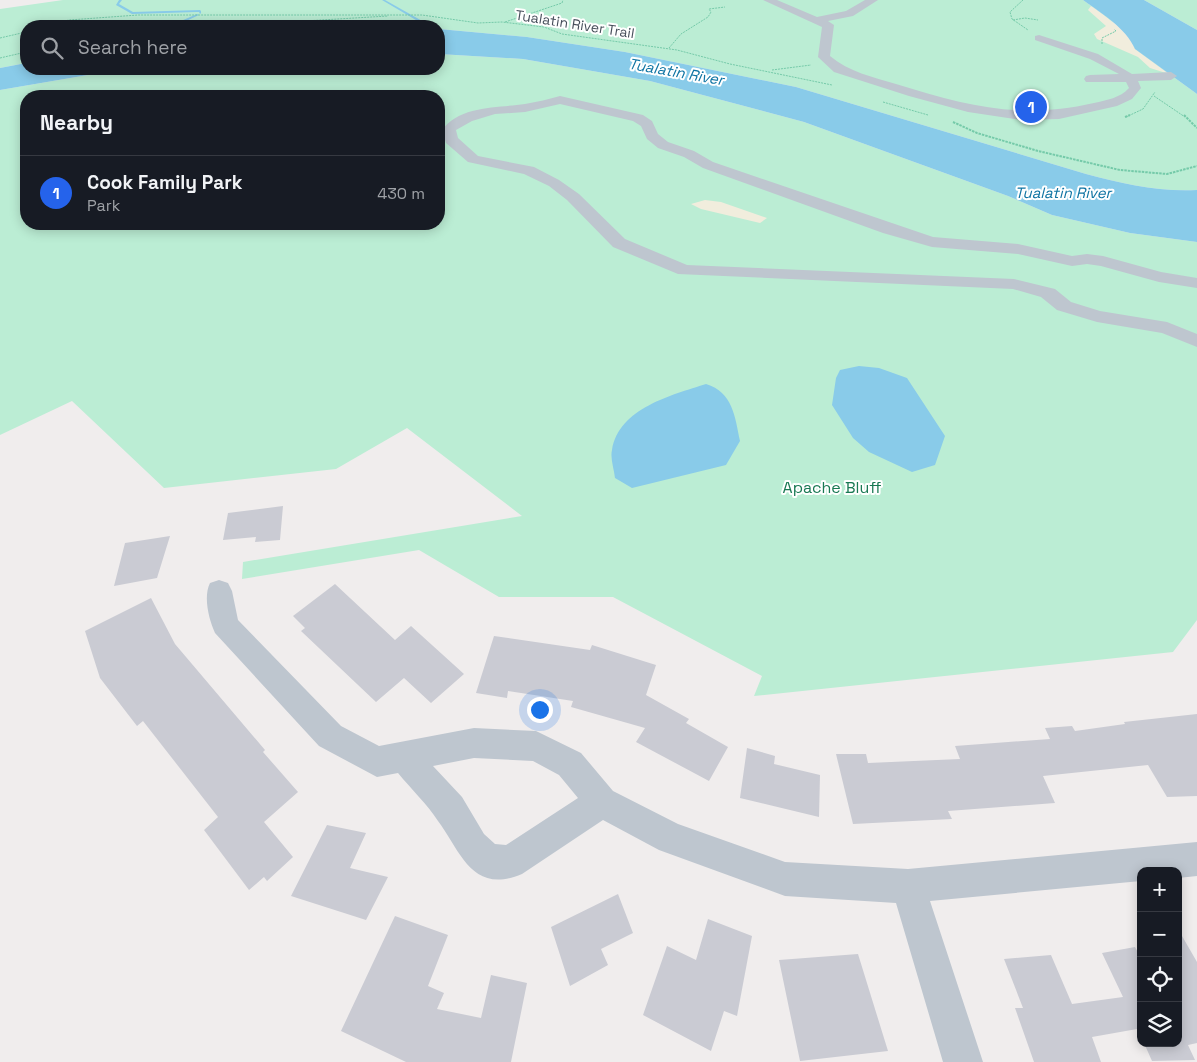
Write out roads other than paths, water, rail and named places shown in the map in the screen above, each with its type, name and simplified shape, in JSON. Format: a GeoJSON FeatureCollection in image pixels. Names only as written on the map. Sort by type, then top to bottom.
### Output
{"type":"FeatureCollection","features":[{"type":"Feature","properties":{"kind":"street"},"geometry":{"type":"LineString","coordinates":[[768,0],[817,20],[829,27],[824,57],[838,69],[961,106],[1025,116],[1048,116],[1114,102],[1133,92],[1138,78]]}},
{"type":"Feature","properties":{"kind":"street"},"geometry":{"type":"LineString","coordinates":[[817,20],[849,14],[873,0]]}},
{"type":"Feature","properties":{"kind":"street"},"geometry":{"type":"LineString","coordinates":[[1036,35],[1091,55],[1138,78]]}},
{"type":"Feature","properties":{"kind":"street"},"geometry":{"type":"LineString","coordinates":[[1090,78],[1171,76]]}},
{"type":"Feature","properties":{"kind":"street"},"geometry":{"type":"LineString","coordinates":[[1197,283],[1159,277],[1087,258],[1072,260],[1018,249],[932,242],[708,165],[689,154],[662,145],[652,136],[647,124],[638,118],[572,102],[560,100],[525,108],[494,110],[467,118],[454,124],[450,130],[451,140],[473,159],[529,170],[554,182],[573,197],[619,243],[684,270],[1014,284],[1048,293],[1064,306],[1097,316],[1167,328],[1197,341]]}},
{"type":"Feature","properties":{"kind":"street"},"geometry":{"type":"LineString","coordinates":[[219,592],[225,625],[330,736],[377,762],[474,743],[536,746],[570,764],[602,802],[671,838],[785,879],[908,886],[1197,860]]}},
{"type":"Feature","properties":{"kind":"street"},"geometry":{"type":"LineString","coordinates":[[404,757],[450,809],[472,846],[488,861],[510,862],[602,802]]}},
{"type":"Feature","properties":{"kind":"street"},"geometry":{"type":"LineString","coordinates":[[908,886],[963,1062]]}},
{"type":"Feature","properties":{"kind":"water"},"geometry":{"type":"Polygon","coordinates":[[[1083,0],[1144,0],[1197,30],[1197,94],[1135,49],[1126,34],[1083,0]]]}},
{"type":"Feature","properties":{"kind":"water","name":"Tualatin River"},"geometry":{"type":"Polygon","coordinates":[[[445,30],[527,37],[625,52],[796,87],[1100,178],[1169,190],[1197,190],[1197,242],[1130,233],[1052,215],[1008,196],[804,122],[650,81],[523,59],[445,54],[445,30]]]}},
{"type":"Feature","properties":{"kind":"water"},"geometry":{"type":"Polygon","coordinates":[[[20,64],[20,75],[88,75],[0,90],[0,68],[20,64]]]}},
{"type":"Feature","properties":{"kind":"water"},"geometry":{"type":"Polygon","coordinates":[[[859,366],[879,368],[907,378],[945,436],[935,465],[912,472],[869,452],[853,438],[832,405],[836,378],[840,370],[859,366]]]}},
{"type":"Feature","properties":{"kind":"water"},"geometry":{"type":"Polygon","coordinates":[[[706,384],[722,393],[727,399],[736,423],[740,441],[726,465],[632,488],[615,478],[612,450],[617,436],[625,424],[649,405],[706,384]]]}},
{"type":"Feature","properties":{"kind":"waterway"},"geometry":{"type":"LineString","coordinates":[[121,0],[117,4],[132,13],[196,11],[200,11],[200,13]]}},
{"type":"Feature","properties":{"kind":"waterway"},"geometry":{"type":"LineString","coordinates":[[383,0],[418,20]]}},
{"type":"Feature","properties":{"kind":"waterway"},"geometry":{"type":"LineString","coordinates":[[186,20],[198,15]]}},
{"type":"Feature","properties":{"kind":"place","name":"Cook Family Park"},"geometry":{"type":"Point","coordinates":[1031,107]}},
{"type":"Feature","properties":{"kind":"park label","name":"Apache Bluff"},"geometry":{"type":"Point","coordinates":[832,487]}}]}
